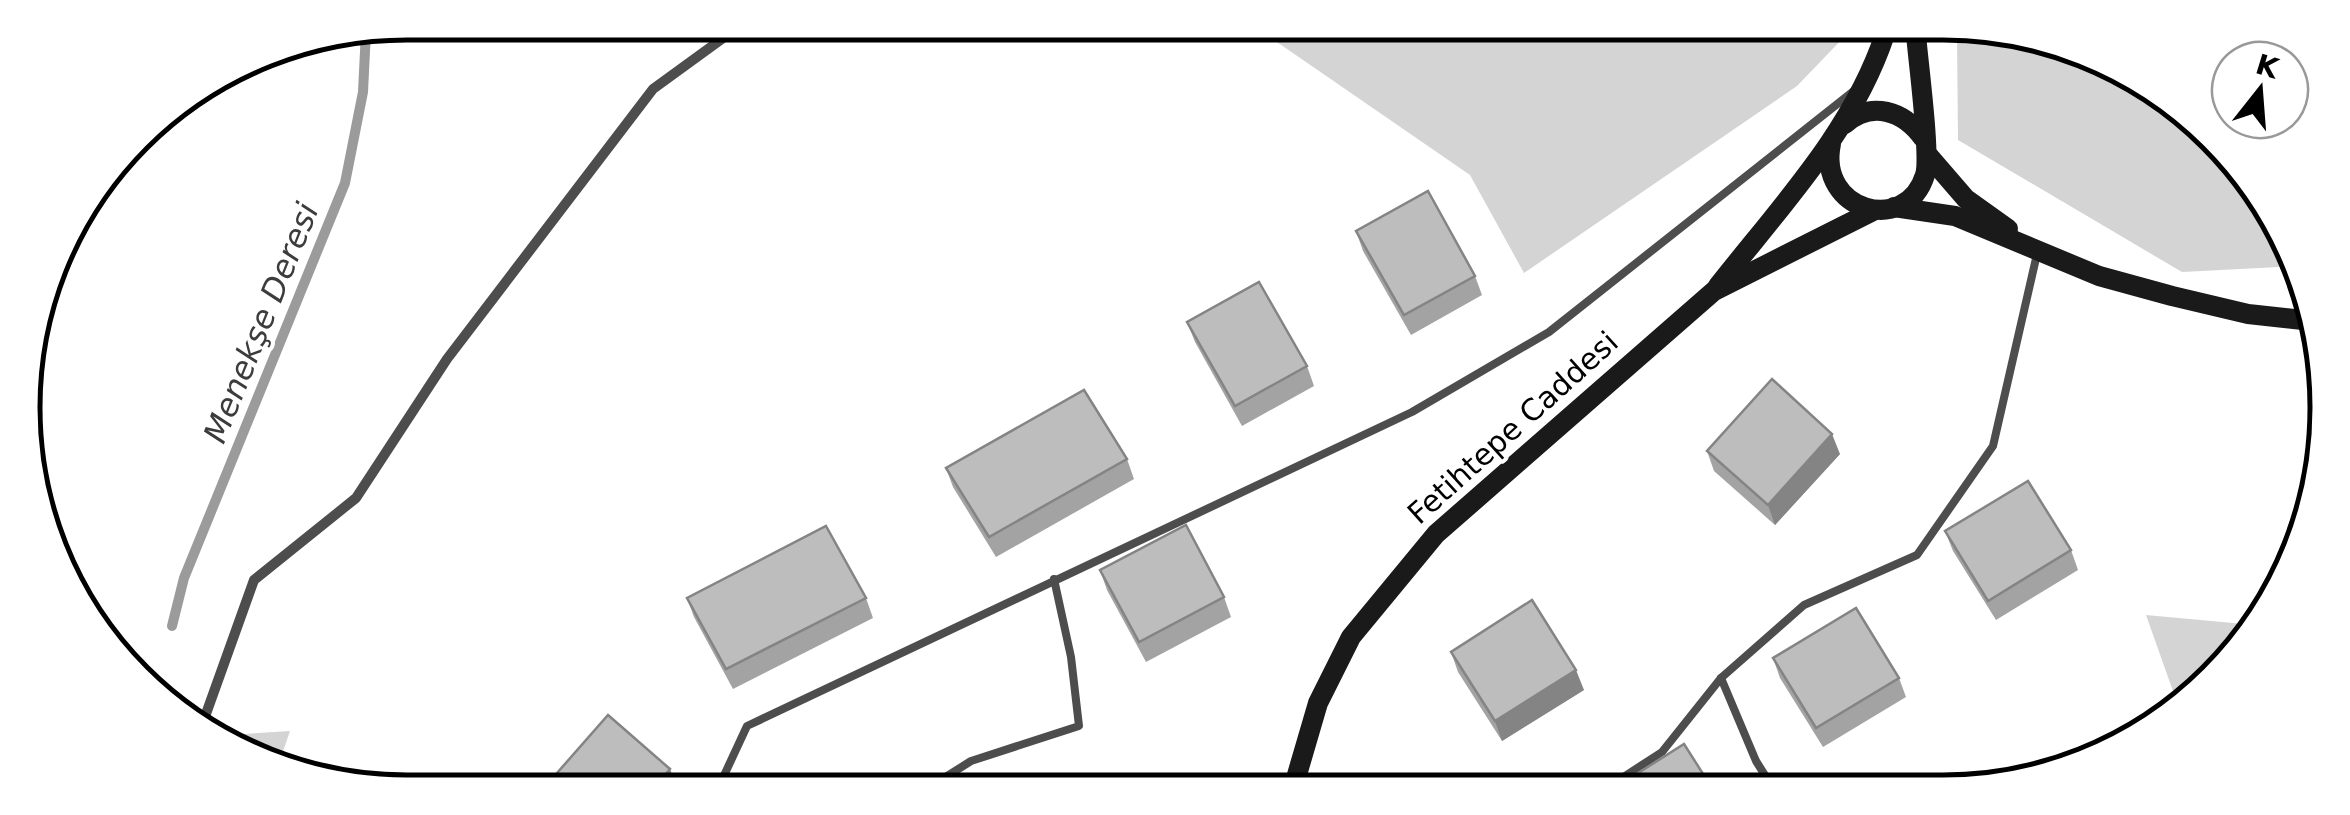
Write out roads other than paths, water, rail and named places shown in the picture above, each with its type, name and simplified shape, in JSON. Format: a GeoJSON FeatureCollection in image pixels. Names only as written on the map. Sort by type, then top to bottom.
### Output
{"type":"FeatureCollection","features":[{"type":"Feature","properties":{"kind":"main road"},"geometry":{"type":"LineString","coordinates":[[1714,291],[1835,136],[1870,78],[1883,40]]}},
{"type":"Feature","properties":{"kind":"main road"},"geometry":{"type":"LineString","coordinates":[[1885,209],[1920,188],[1926,146],[1917,40]]}},
{"type":"Feature","properties":{"kind":"main road"},"geometry":{"type":"LineString","coordinates":[[2038,250],[1966,199],[1914,124],[1884,110],[1867,111],[1835,136],[1830,173],[1846,198],[1885,209],[1954,216],[2099,276],[2248,314],[2299,320]]}},
{"type":"Feature","properties":{"kind":"main road","name":"Fetihtepe Caddesi"},"geometry":{"type":"LineString","coordinates":[[1297,775],[1318,703],[1350,636],[1392,581],[1436,534],[1586,398],[1714,291],[1885,209]]}},
{"type":"Feature","properties":{"kind":"street"},"geometry":{"type":"LineString","coordinates":[[205,715],[254,580],[356,498],[447,359],[654,88],[720,40]]}},
{"type":"Feature","properties":{"kind":"lane"},"geometry":{"type":"LineString","coordinates":[[723,775],[747,726],[1412,412],[1548,332],[1870,78]]}},
{"type":"Feature","properties":{"kind":"lane"},"geometry":{"type":"LineString","coordinates":[[1627,775],[1662,752],[1721,678],[1804,606],[1917,554],[1993,446],[2038,250]]}},
{"type":"Feature","properties":{"kind":"lane"},"geometry":{"type":"LineString","coordinates":[[949,775],[971,761],[1079,726],[1071,656],[1054,579]]}},
{"type":"Feature","properties":{"kind":"lane"},"geometry":{"type":"LineString","coordinates":[[1721,678],[1765,775]]}},
{"type":"Feature","properties":{"kind":"waterway","name":"Menekşe Deresi"},"geometry":{"type":"LineString","coordinates":[[172,626],[184,578],[345,183],[363,92],[365,43]]}}]}
